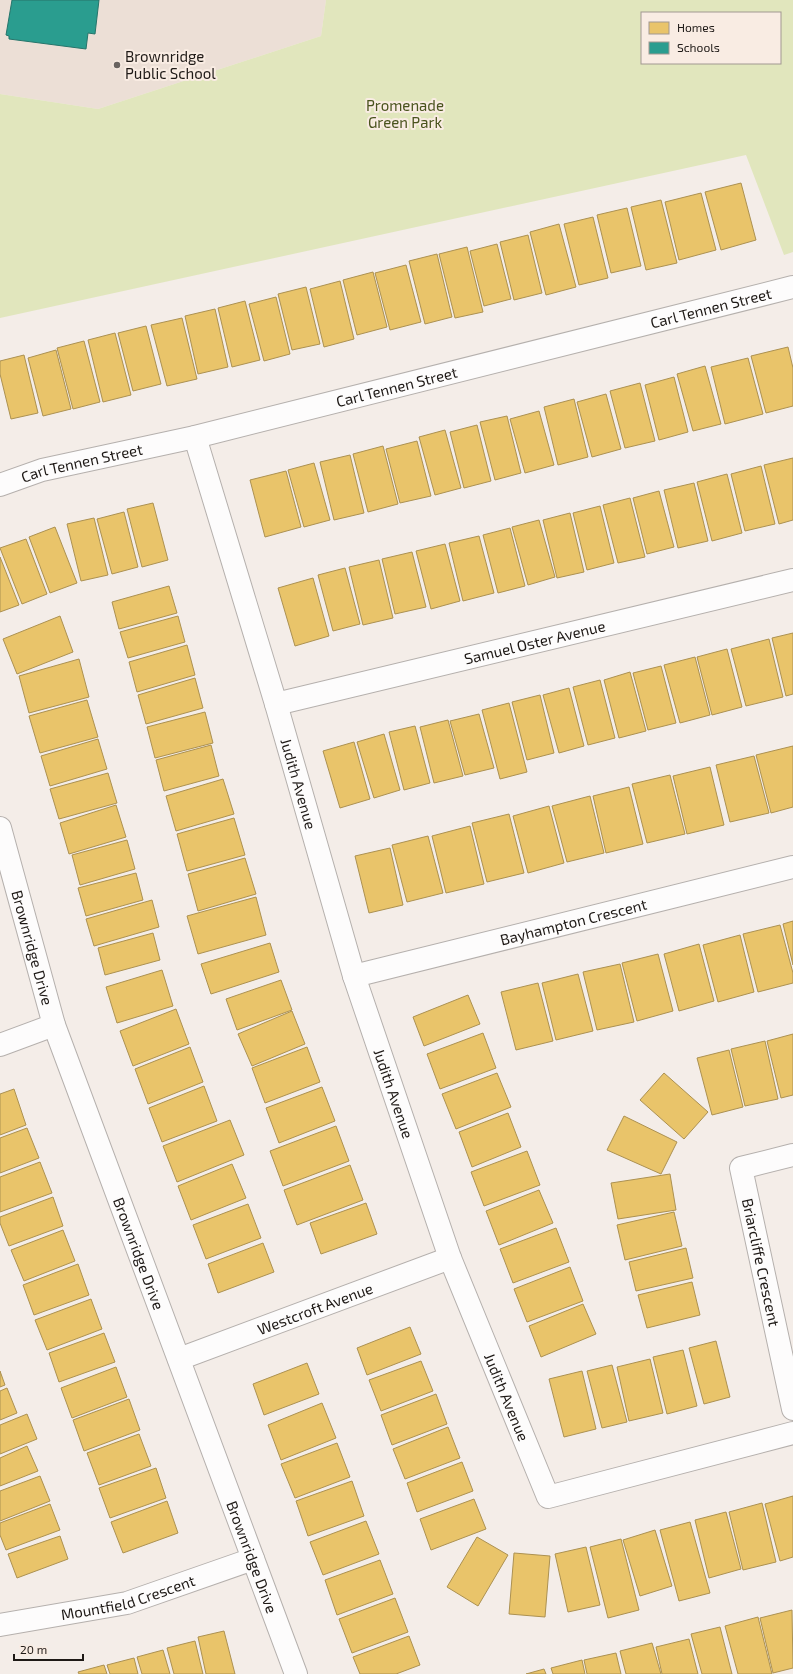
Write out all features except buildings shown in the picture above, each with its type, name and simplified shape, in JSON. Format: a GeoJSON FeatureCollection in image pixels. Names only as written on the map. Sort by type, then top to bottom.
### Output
{"type":"FeatureCollection","features":[{"type":"Feature","properties":{"kind":"street","name":"Carl Tennen Street"},"geometry":{"type":"LineString","coordinates":[[0,485],[42,470],[195,437],[793,287]]}},
{"type":"Feature","properties":{"kind":"street","name":"Judith Avenue"},"geometry":{"type":"LineString","coordinates":[[195,437],[276,704],[354,976],[450,1258],[548,1497],[793,1433]]}},
{"type":"Feature","properties":{"kind":"street","name":"Samuel Oster Avenue"},"geometry":{"type":"LineString","coordinates":[[276,704],[793,580]]}},
{"type":"Feature","properties":{"kind":"street","name":"Brownridge Drive"},"geometry":{"type":"LineString","coordinates":[[0,828],[54,1025],[296,1674]]}},
{"type":"Feature","properties":{"kind":"street","name":"Bayhampton Crescent"},"geometry":{"type":"LineString","coordinates":[[354,976],[793,867]]}},
{"type":"Feature","properties":{"kind":"street"},"geometry":{"type":"LineString","coordinates":[[0,1045],[54,1025]]}},
{"type":"Feature","properties":{"kind":"street","name":"Briarcliffe Crescent"},"geometry":{"type":"LineString","coordinates":[[793,1155],[741,1168],[793,1409]]}},
{"type":"Feature","properties":{"kind":"street","name":"Westcroft Avenue"},"geometry":{"type":"LineString","coordinates":[[179,1359],[450,1258]]}},
{"type":"Feature","properties":{"kind":"street","name":"Mountfield Crescent"},"geometry":{"type":"LineString","coordinates":[[0,1625],[127,1603],[253,1559]]}},
{"type":"Feature","properties":{"kind":"shaded area","name":"Brownridge Public School"},"geometry":{"type":"Polygon","coordinates":[[[0,0],[326,0],[321,36],[98,109],[0,94],[0,0]]]}},
{"type":"Feature","properties":{"kind":"green space","name":"Promenade Green Park"},"geometry":{"type":"Polygon","coordinates":[[[326,0],[793,0],[793,252],[784,255],[746,155],[0,318],[0,94],[98,109],[321,36],[326,0]]]}},
{"type":"Feature","properties":{"kind":"place","name":"Brownridge Public School"},"geometry":{"type":"Point","coordinates":[117,65]}}]}
